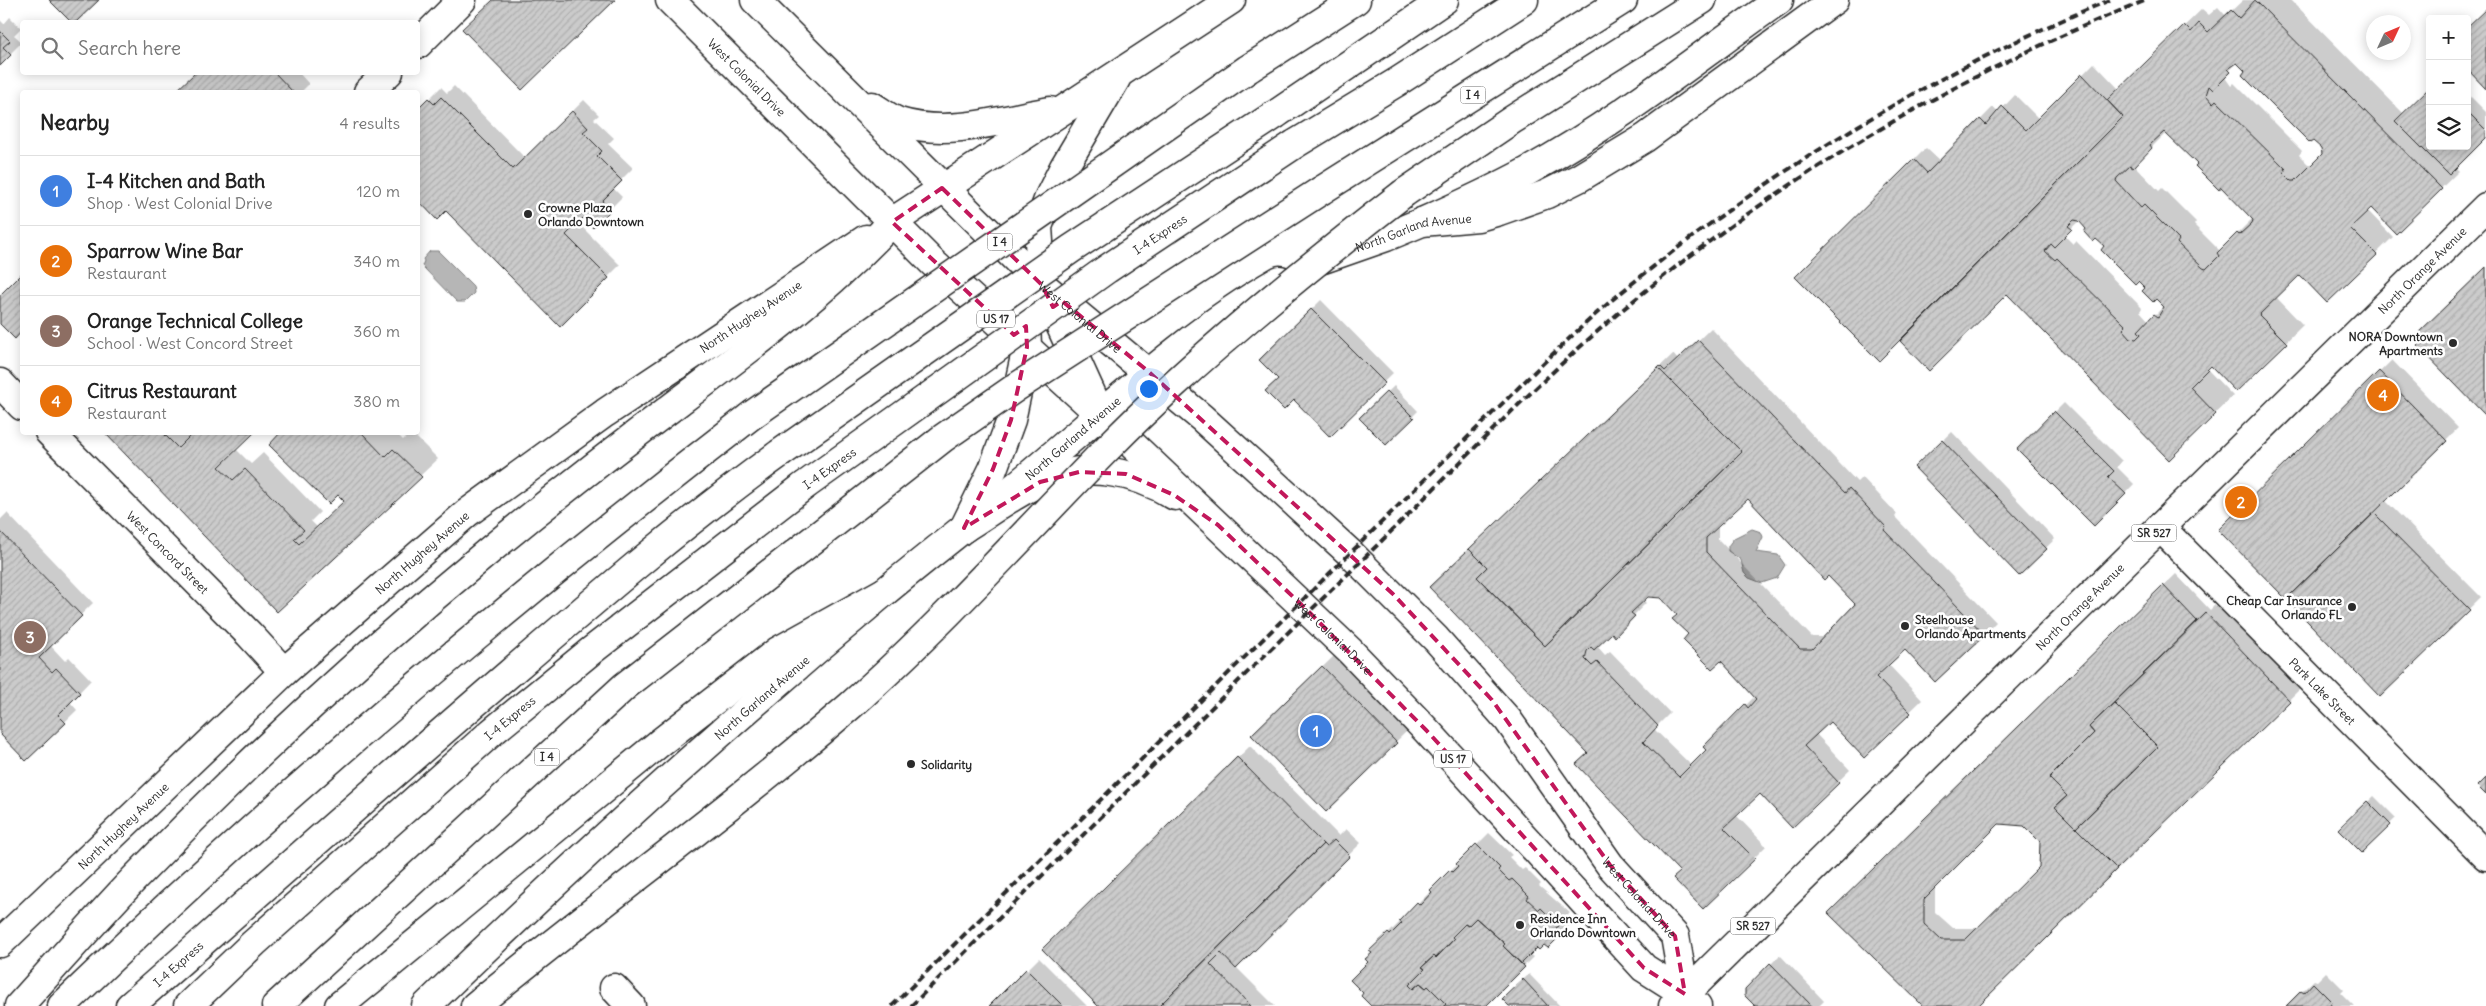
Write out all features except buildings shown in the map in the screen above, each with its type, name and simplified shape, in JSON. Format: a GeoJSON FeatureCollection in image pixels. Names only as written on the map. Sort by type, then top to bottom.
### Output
{"type":"FeatureCollection","features":[{"type":"Feature","properties":{"kind":"main road"},"geometry":{"type":"LineString","coordinates":[[420,42],[462,0]]}},
{"type":"Feature","properties":{"kind":"main road","name":"West Colonial Drive"},"geometry":{"type":"LineString","coordinates":[[670,0],[933,263],[1101,415],[1218,525],[1392,694],[1644,968],[1685,1002]]}},
{"type":"Feature","properties":{"kind":"main road","name":"West Colonial Drive"},"geometry":{"type":"LineString","coordinates":[[755,0],[942,188],[1033,276],[1150,372],[1350,553],[1420,622],[1492,700],[1610,865],[1675,936],[1685,1002]]}},
{"type":"Feature","properties":{"kind":"main road"},"geometry":{"type":"LineString","coordinates":[[18,1006],[163,850],[258,756],[447,586],[554,498],[780,326],[866,250],[892,222],[1232,0]]}},
{"type":"Feature","properties":{"kind":"main road","name":"I 4"},"geometry":{"type":"LineString","coordinates":[[62,1006],[190,885],[347,744],[528,592],[752,415],[1248,70],[1356,0]]}},
{"type":"Feature","properties":{"kind":"main road","name":"I-4 Express"},"geometry":{"type":"LineString","coordinates":[[130,1006],[379,785],[580,613],[731,488],[1071,249],[1276,114],[1444,0]]}},
{"type":"Feature","properties":{"kind":"main road","name":"I-4 Express"},"geometry":{"type":"LineString","coordinates":[[188,1006],[260,937],[492,732],[591,652],[804,486],[1107,268],[1295,144],[1397,82],[1524,0]]}},
{"type":"Feature","properties":{"kind":"main road","name":"I 4"},"geometry":{"type":"LineString","coordinates":[[276,1006],[626,686],[944,438],[1015,388],[1322,190],[1623,0]]}},
{"type":"Feature","properties":{"kind":"main road"},"geometry":{"type":"LineString","coordinates":[[475,1006],[544,949],[741,796],[851,705],[954,608],[1147,409],[1234,329],[1346,237],[1404,193],[1512,120],[1702,0]]}},
{"type":"Feature","properties":{"kind":"main road"},"geometry":{"type":"LineString","coordinates":[[1422,222],[1520,175],[1594,131],[1779,0]]}},
{"type":"Feature","properties":{"kind":"main road","name":"North Garland Avenue"},"geometry":{"type":"LineString","coordinates":[[426,1006],[598,843],[745,711],[884,592],[1206,327],[1310,264],[1386,238],[1422,222],[1485,215],[1546,194],[1578,178],[1645,138],[1834,0]]}},
{"type":"Feature","properties":{"kind":"main road"},"geometry":{"type":"LineString","coordinates":[[964,528],[1001,449],[1011,420],[1027,347],[1038,227],[1049,197],[1064,167],[1119,73]]}},
{"type":"Feature","properties":{"kind":"main road"},"geometry":{"type":"LineString","coordinates":[[370,90],[386,75]]}},
{"type":"Feature","properties":{"kind":"main road"},"geometry":{"type":"LineString","coordinates":[[840,85],[897,122],[937,128],[978,124],[1064,109]]}},
{"type":"Feature","properties":{"kind":"main road","name":"North Orange Avenue"},"geometry":{"type":"LineString","coordinates":[[1685,1002],[2160,527],[2486,207]]}},
{"type":"Feature","properties":{"kind":"main road","name":"North Hughey Avenue"},"geometry":{"type":"LineString","coordinates":[[0,943],[284,672],[467,513],[605,413],[892,222]]}},
{"type":"Feature","properties":{"kind":"main road"},"geometry":{"type":"LineString","coordinates":[[1033,276],[1101,415]]}},
{"type":"Feature","properties":{"kind":"main road"},"geometry":{"type":"LineString","coordinates":[[0,383],[20,404]]}},
{"type":"Feature","properties":{"kind":"main road","name":"West Concord Street"},"geometry":{"type":"LineString","coordinates":[[52,435],[249,634],[284,672]]}},
{"type":"Feature","properties":{"kind":"main road"},"geometry":{"type":"LineString","coordinates":[[964,528],[1040,482],[1079,472],[1102,470],[1126,474],[1156,484],[1218,525]]}},
{"type":"Feature","properties":{"kind":"main road","name":"Park Lake Street"},"geometry":{"type":"LineString","coordinates":[[2160,527],[2486,856]]}},
{"type":"Feature","properties":{"kind":"main road"},"geometry":{"type":"LineString","coordinates":[[340,1006],[662,741],[778,651],[884,592]]}},
{"type":"Feature","properties":{"kind":"highlighted area"},"geometry":{"type":"Polygon","coordinates":[[[942,188],[1042,285],[1053,307],[1062,301],[1149,372],[1393,594],[1492,700],[1610,865],[1675,936],[1685,994],[1644,968],[1427,731],[1309,612],[1218,525],[1174,495],[1126,474],[1079,472],[1040,482],[964,528],[993,469],[1011,420],[1027,347],[1026,326],[1014,335],[892,222],[942,188]]]}},
{"type":"Feature","properties":{"kind":"shaded area"},"geometry":{"type":"Polygon","coordinates":[[[430,251],[438,251],[473,286],[474,293],[465,302],[457,302],[422,266],[423,259],[430,251]]]}},
{"type":"Feature","properties":{"kind":"shaded area"},"geometry":{"type":"Polygon","coordinates":[[[1752,529],[1761,532],[1763,537],[1756,552],[1778,555],[1785,565],[1777,578],[1762,583],[1749,578],[1744,573],[1741,560],[1728,551],[1728,546],[1734,538],[1752,529]]]}},
{"type":"Feature","properties":{"kind":"railway"},"geometry":{"type":"LineString","coordinates":[[892,1006],[1463,442],[1559,348],[1612,300],[1669,254],[1728,211],[1850,131],[1913,94],[1977,61],[2043,29],[2110,0]]}},
{"type":"Feature","properties":{"kind":"railway"},"geometry":{"type":"LineString","coordinates":[[911,1006],[1485,437],[1586,341],[1621,311],[1743,217],[1807,174],[1872,134],[2006,62],[2076,29],[2147,0]]}},
{"type":"Feature","properties":{"kind":"place","name":"Crowne Plaza Orlando Downtown"},"geometry":{"type":"Point","coordinates":[528,214]}},
{"type":"Feature","properties":{"kind":"place","name":"NORA Downtown Apartments"},"geometry":{"type":"Point","coordinates":[2453,343]}},
{"type":"Feature","properties":{"kind":"place","name":"Citrus Restaurant"},"geometry":{"type":"Point","coordinates":[2383,395]}},
{"type":"Feature","properties":{"kind":"place","name":"Sparrow Wine Bar"},"geometry":{"type":"Point","coordinates":[2241,502]}},
{"type":"Feature","properties":{"kind":"place","name":"Cheap Car Insurance Orlando FL"},"geometry":{"type":"Point","coordinates":[2352,607]}},
{"type":"Feature","properties":{"kind":"place","name":"Steelhouse Orlando Apartments"},"geometry":{"type":"Point","coordinates":[1905,626]}},
{"type":"Feature","properties":{"kind":"place","name":"Orange Technical College"},"geometry":{"type":"Point","coordinates":[30,637]}},
{"type":"Feature","properties":{"kind":"place","name":"I-4 Kitchen and Bath"},"geometry":{"type":"Point","coordinates":[1316,731]}},
{"type":"Feature","properties":{"kind":"place","name":"Solidarity"},"geometry":{"type":"Point","coordinates":[911,764]}},
{"type":"Feature","properties":{"kind":"place","name":"Residence Inn Orlando Downtown"},"geometry":{"type":"Point","coordinates":[1520,925]}}]}
